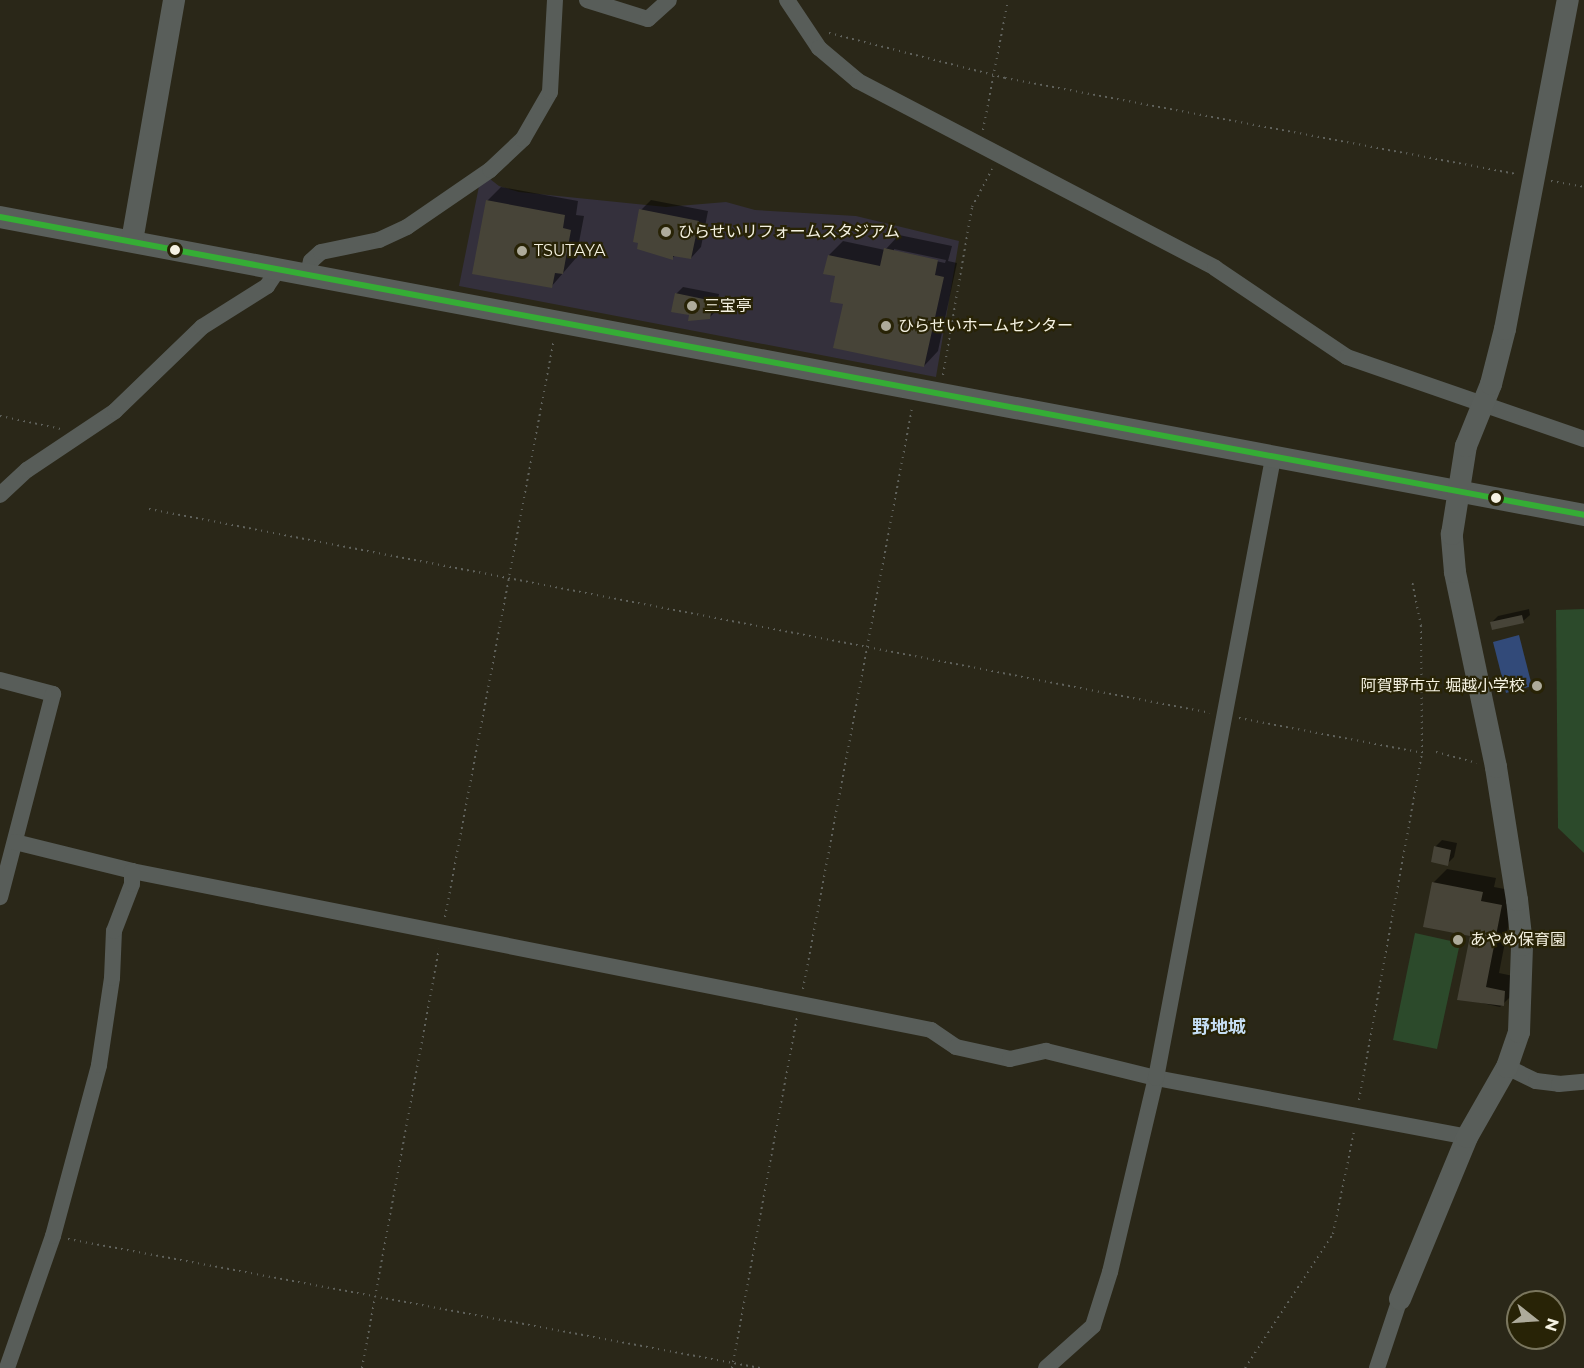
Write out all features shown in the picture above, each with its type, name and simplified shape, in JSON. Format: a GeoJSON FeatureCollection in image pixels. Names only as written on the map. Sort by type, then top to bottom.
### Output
{"type":"FeatureCollection","features":[{"type":"Feature","properties":{"kind":"main road"},"geometry":{"type":"LineString","coordinates":[[132,241],[174,0]]}},
{"type":"Feature","properties":{"kind":"main road"},"geometry":{"type":"LineString","coordinates":[[1400,1299],[1467,1137],[1507,1067],[1519,1032],[1522,945],[1496,767],[1455,572],[1452,534],[1466,446],[1481,402],[1491,384],[1505,329],[1568,0]]}},
{"type":"Feature","properties":{"kind":"main road"},"geometry":{"type":"LineString","coordinates":[[0,217],[556,324],[1584,515]]}},
{"type":"Feature","properties":{"kind":"street"},"geometry":{"type":"LineString","coordinates":[[307,277],[311,261],[321,252],[380,240],[407,227],[490,170],[523,139],[550,92],[555,0]]}},
{"type":"Feature","properties":{"kind":"street"},"geometry":{"type":"LineString","coordinates":[[587,0],[648,19],[669,0]]}},
{"type":"Feature","properties":{"kind":"street"},"geometry":{"type":"LineString","coordinates":[[787,0],[800,24],[819,48],[858,81],[909,110],[980,142],[1215,268],[1347,357],[1584,439]]}},
{"type":"Feature","properties":{"kind":"street"},"geometry":{"type":"LineString","coordinates":[[0,495],[27,470],[72,442],[138,391],[202,327],[267,286],[277,271]]}},
{"type":"Feature","properties":{"kind":"street"},"geometry":{"type":"LineString","coordinates":[[1046,1368],[1093,1326],[1156,1078],[1274,458]]}},
{"type":"Feature","properties":{"kind":"street"},"geometry":{"type":"LineString","coordinates":[[0,680],[53,694],[0,897]]}},
{"type":"Feature","properties":{"kind":"street"},"geometry":{"type":"LineString","coordinates":[[15,842],[132,871],[931,1030],[956,1047],[1010,1059],[1046,1051],[1156,1078],[1467,1137]]}},
{"type":"Feature","properties":{"kind":"street"},"geometry":{"type":"LineString","coordinates":[[7,1368],[53,1236],[99,1065],[112,978],[114,931],[132,884],[132,871]]}},
{"type":"Feature","properties":{"kind":"street"},"geometry":{"type":"LineString","coordinates":[[1507,1067],[1536,1081],[1560,1084],[1584,1082]]}},
{"type":"Feature","properties":{"kind":"street"},"geometry":{"type":"LineString","coordinates":[[1377,1368],[1400,1299]]}},
{"type":"Feature","properties":{"kind":"path"},"geometry":{"type":"LineString","coordinates":[[980,142],[1008,0]]}},
{"type":"Feature","properties":{"kind":"path"},"geometry":{"type":"LineString","coordinates":[[800,24],[867,46],[994,76],[1584,187]]}},
{"type":"Feature","properties":{"kind":"path"},"geometry":{"type":"LineString","coordinates":[[939,395],[972,207],[1000,153]]}},
{"type":"Feature","properties":{"kind":"path"},"geometry":{"type":"LineString","coordinates":[[362,1368],[511,577],[556,324]]}},
{"type":"Feature","properties":{"kind":"path"},"geometry":{"type":"LineString","coordinates":[[732,1368],[916,391]]}},
{"type":"Feature","properties":{"kind":"path"},"geometry":{"type":"LineString","coordinates":[[0,416],[63,429],[72,442]]}},
{"type":"Feature","properties":{"kind":"path"},"geometry":{"type":"LineString","coordinates":[[149,509],[511,577],[867,649],[1422,753]]}},
{"type":"Feature","properties":{"kind":"path"},"geometry":{"type":"LineString","coordinates":[[1245,1368],[1333,1234],[1357,1116],[1422,753],[1421,626],[1412,581]]}},
{"type":"Feature","properties":{"kind":"path"},"geometry":{"type":"LineString","coordinates":[[1436,752],[1496,767]]}},
{"type":"Feature","properties":{"kind":"path"},"geometry":{"type":"LineString","coordinates":[[53,1236],[376,1294],[760,1368]]}},
{"type":"Feature","properties":{"kind":"shaded area"},"geometry":{"type":"Polygon","coordinates":[[[490,179],[499,186],[519,192],[666,207],[726,202],[755,210],[856,216],[959,241],[936,377],[459,286],[479,186],[490,179]]]}},
{"type":"Feature","properties":{"kind":"green space"},"geometry":{"type":"Polygon","coordinates":[[[1584,609],[1584,853],[1558,828],[1556,610],[1584,609]]]}},
{"type":"Feature","properties":{"kind":"green space"},"geometry":{"type":"Polygon","coordinates":[[[1415,933],[1460,943],[1437,1049],[1393,1040],[1415,933]]]}},
{"type":"Feature","properties":{"kind":"water"},"geometry":{"type":"Polygon","coordinates":[[[1519,635],[1532,686],[1506,693],[1493,642],[1519,635]]]}},
{"type":"Feature","properties":{"kind":"building","name":"TSUTAYA"},"geometry":{"type":"Polygon","coordinates":[[[486,200],[565,215],[563,228],[571,230],[563,274],[555,273],[552,288],[472,274],[486,200]]]}},
{"type":"Feature","properties":{"kind":"building","name":"ひらせいリフォームスタジアム"},"geometry":{"type":"Polygon","coordinates":[[[639,209],[699,221],[691,259],[673,256],[673,260],[637,249],[638,243],[633,242],[639,209]]]}},
{"type":"Feature","properties":{"kind":"building","name":"ひらせいホームセンター"},"geometry":{"type":"Polygon","coordinates":[[[884,248],[938,260],[935,275],[944,277],[924,367],[833,348],[843,304],[830,302],[835,276],[823,274],[828,255],[880,266],[884,248]]]}},
{"type":"Feature","properties":{"kind":"building","name":"三宝亭"},"geometry":{"type":"Polygon","coordinates":[[[675,293],[713,301],[710,319],[688,321],[689,315],[671,312],[675,293]]]}},
{"type":"Feature","properties":{"kind":"building"},"geometry":{"type":"Polygon","coordinates":[[[1522,615],[1524,623],[1492,630],[1490,622],[1522,615]]]}},
{"type":"Feature","properties":{"kind":"building"},"geometry":{"type":"Polygon","coordinates":[[[1434,846],[1451,850],[1448,866],[1431,862],[1434,846]]]}},
{"type":"Feature","properties":{"kind":"building"},"geometry":{"type":"Polygon","coordinates":[[[1432,882],[1483,892],[1481,901],[1502,905],[1486,987],[1505,991],[1504,1006],[1457,1000],[1470,936],[1423,927],[1432,882]]]}},
{"type":"Feature","properties":{"kind":"transit line"},"geometry":{"type":"LineString","coordinates":[[0,217],[1584,515]]}},
{"type":"Feature","properties":{"kind":"place","name":"ひらせいリフォームスタジアム"},"geometry":{"type":"Point","coordinates":[666,232]}},
{"type":"Feature","properties":{"kind":"place","name":"TSUTAYA"},"geometry":{"type":"Point","coordinates":[522,251]}},
{"type":"Feature","properties":{"kind":"place","name":"三宝亭"},"geometry":{"type":"Point","coordinates":[692,306]}},
{"type":"Feature","properties":{"kind":"place","name":"ひらせいホームセンター"},"geometry":{"type":"Point","coordinates":[886,326]}},
{"type":"Feature","properties":{"kind":"place","name":"阿賀野市立 堀越小学校"},"geometry":{"type":"Point","coordinates":[1537,686]}},
{"type":"Feature","properties":{"kind":"place","name":"あやめ保育園"},"geometry":{"type":"Point","coordinates":[1458,940]}},
{"type":"Feature","properties":{"kind":"district","name":"野地城"},"geometry":{"type":"Point","coordinates":[1219,1027]}}]}
